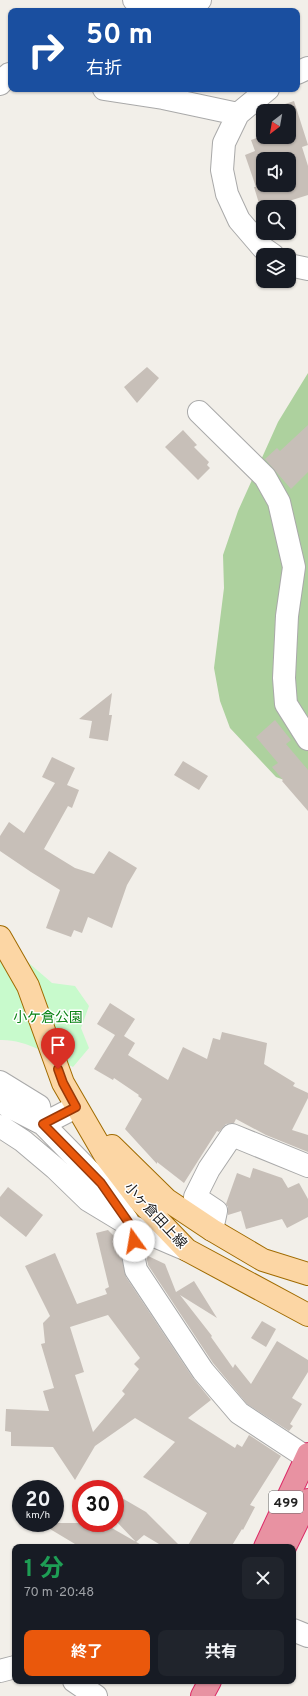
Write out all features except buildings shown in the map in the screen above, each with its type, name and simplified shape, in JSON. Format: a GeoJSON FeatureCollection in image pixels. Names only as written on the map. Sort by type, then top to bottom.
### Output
{"type":"FeatureCollection","features":[{"type":"Feature","properties":{"kind":"highway","name":"499"},"geometry":{"type":"LineString","coordinates":[[266,1544],[307,1455]]}},
{"type":"Feature","properties":{"kind":"highway","name":"499"},"geometry":{"type":"LineString","coordinates":[[286,1544],[308,1500]]}},
{"type":"Feature","properties":{"kind":"highway"},"geometry":{"type":"LineString","coordinates":[[202,1696],[208,1684]]}},
{"type":"Feature","properties":{"kind":"main road","name":"小ヶ倉田上線"},"geometry":{"type":"LineString","coordinates":[[0,937],[28,986],[63,1083],[106,1157],[139,1200],[187,1250],[308,1315]]}},
{"type":"Feature","properties":{"kind":"main road","name":"小ヶ倉田上線"},"geometry":{"type":"LineString","coordinates":[[76,1107],[114,1148],[167,1200],[212,1230],[263,1260],[308,1274]]}},
{"type":"Feature","properties":{"kind":"street"},"geometry":{"type":"LineString","coordinates":[[134,0],[174,4],[200,0]]}},
{"type":"Feature","properties":{"kind":"street"},"geometry":{"type":"LineString","coordinates":[[124,92],[163,98],[238,114]]}},
{"type":"Feature","properties":{"kind":"street"},"geometry":{"type":"LineString","coordinates":[[263,248],[238,220],[227,194],[222,170],[224,143],[238,114],[264,92]]}},
{"type":"Feature","properties":{"kind":"street"},"geometry":{"type":"LineString","coordinates":[[296,266],[308,269]]}},
{"type":"Feature","properties":{"kind":"street"},"geometry":{"type":"LineString","coordinates":[[199,412],[265,477],[279,502],[294,567],[288,616],[284,678],[286,704],[308,739]]}},
{"type":"Feature","properties":{"kind":"street"},"geometry":{"type":"LineString","coordinates":[[0,1082],[39,1106],[43,1124]]}},
{"type":"Feature","properties":{"kind":"street"},"geometry":{"type":"LineString","coordinates":[[0,1102],[43,1124],[101,1183],[134,1227],[133,1254],[136,1270],[203,1371],[239,1413],[307,1455]]}},
{"type":"Feature","properties":{"kind":"street"},"geometry":{"type":"LineString","coordinates":[[43,1124],[76,1107]]}},
{"type":"Feature","properties":{"kind":"street"},"geometry":{"type":"LineString","coordinates":[[0,1126],[23,1141],[56,1168],[88,1200],[134,1227],[187,1250]]}},
{"type":"Feature","properties":{"kind":"street"},"geometry":{"type":"LineString","coordinates":[[212,1230],[216,1211],[195,1197],[209,1169],[232,1135],[308,1166]]}},
{"type":"Feature","properties":{"kind":"street"},"geometry":{"type":"LineString","coordinates":[[296,1631],[308,1636]]}},
{"type":"Feature","properties":{"kind":"street"},"geometry":{"type":"LineString","coordinates":[[0,1671],[12,1668]]}},
{"type":"Feature","properties":{"kind":"street"},"geometry":{"type":"LineString","coordinates":[[78,1684],[96,1696]]}},
{"type":"Feature","properties":{"kind":"green space"},"geometry":{"type":"Polygon","coordinates":[[[308,373],[308,789],[276,777],[230,728],[220,701],[214,668],[224,588],[223,555],[238,511],[278,422],[308,373]]]}},
{"type":"Feature","properties":{"kind":"green space","name":"小ケ倉公園"},"geometry":{"type":"Polygon","coordinates":[[[0,953],[23,958],[52,983],[75,986],[89,1006],[81,1028],[89,1048],[73,1067],[29,1045],[10,1040],[0,1040],[0,953]]]}},
{"type":"Feature","properties":{"kind":"route"},"geometry":{"type":"LineString","coordinates":[[58,1069],[63,1083],[76,1107],[43,1124],[101,1183],[131,1226],[136,1228],[134,1241]]}}]}
